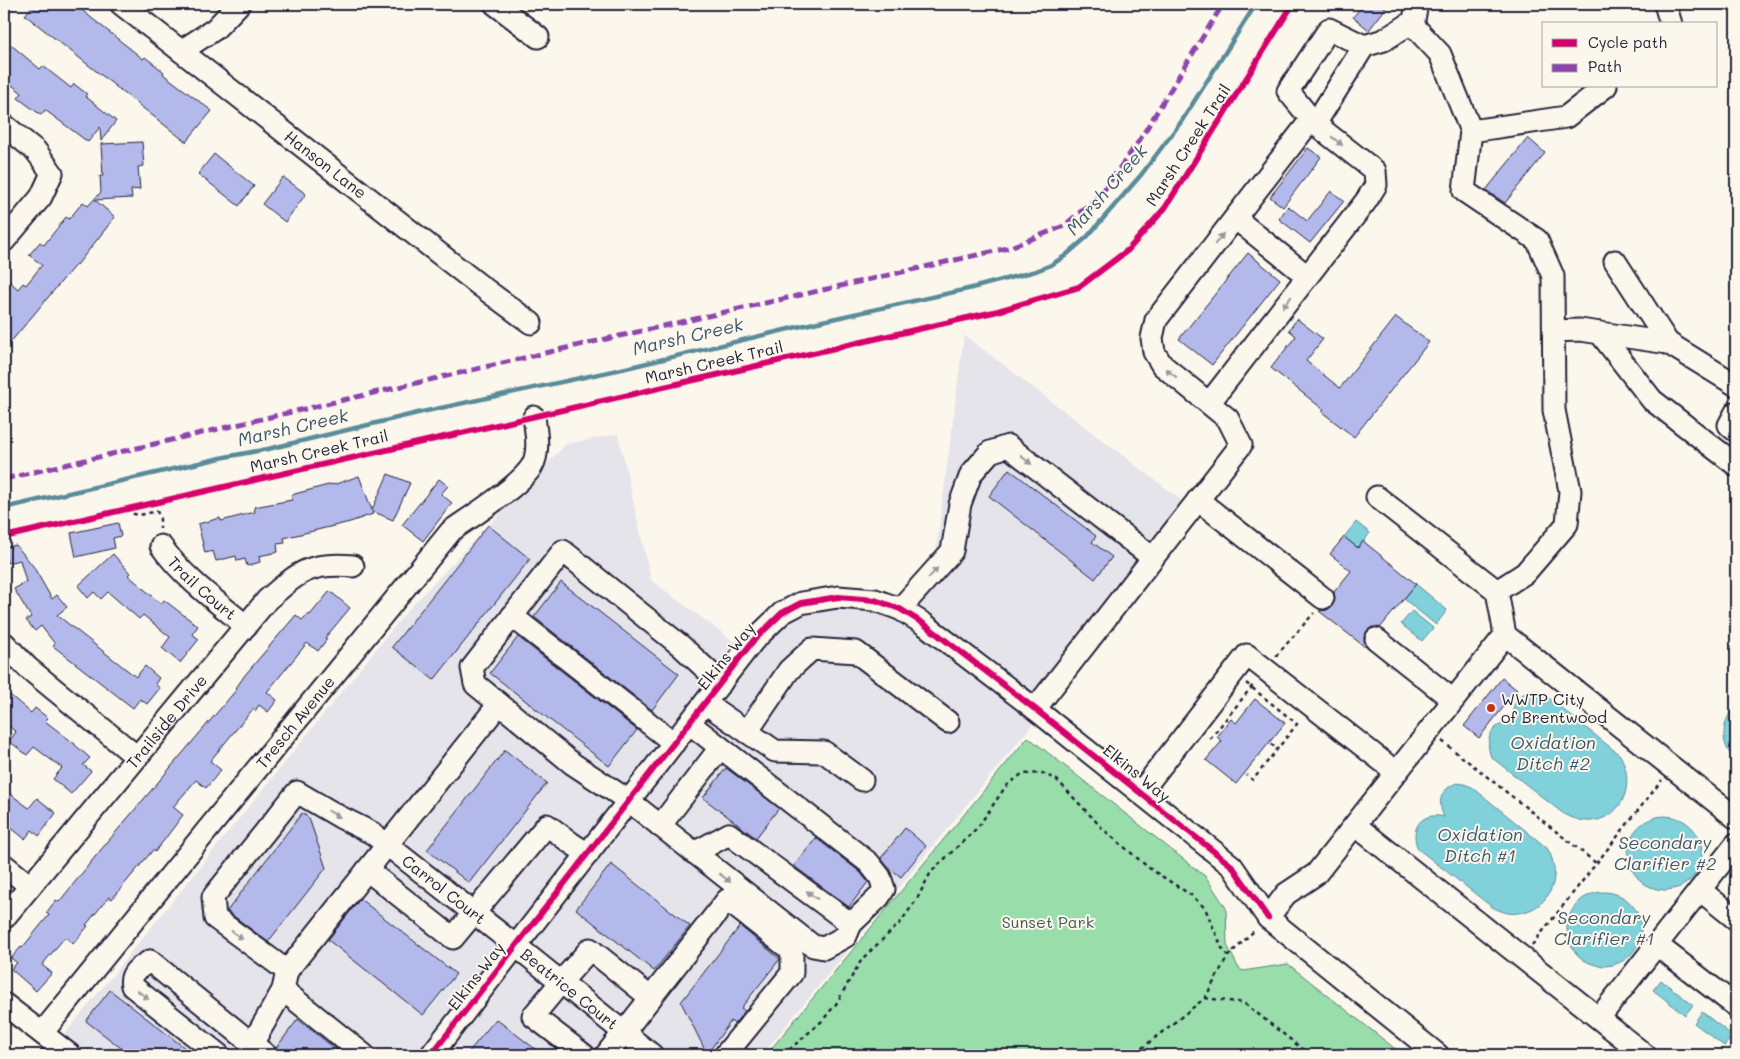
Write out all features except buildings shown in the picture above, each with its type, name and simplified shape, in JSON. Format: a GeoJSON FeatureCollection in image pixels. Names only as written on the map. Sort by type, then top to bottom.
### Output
{"type":"FeatureCollection","features":[{"type":"Feature","properties":{"kind":"street","name":"Hanson Lane"},"geometry":{"type":"LineString","coordinates":[[121,4],[478,284],[531,322]]}},
{"type":"Feature","properties":{"kind":"street"},"geometry":{"type":"LineString","coordinates":[[181,51],[215,29],[239,4]]}},
{"type":"Feature","properties":{"kind":"street"},"geometry":{"type":"LineString","coordinates":[[495,4],[538,37]]}},
{"type":"Feature","properties":{"kind":"street"},"geometry":{"type":"LineString","coordinates":[[1413,25],[1417,4]]}},
{"type":"Feature","properties":{"kind":"street"},"geometry":{"type":"LineString","coordinates":[[1665,4],[1670,22]]}},
{"type":"Feature","properties":{"kind":"street"},"geometry":{"type":"LineString","coordinates":[[1315,124],[1364,46],[1384,40],[1411,23],[1440,54],[1471,131],[1464,191],[1537,240],[1554,276],[1554,410],[1570,491],[1568,524],[1525,573],[1497,591]]}},
{"type":"Feature","properties":{"kind":"street"},"geometry":{"type":"LineString","coordinates":[[1210,402],[1366,201],[1376,185],[1375,170],[1315,124],[1288,91],[1329,29],[1364,46]]}},
{"type":"Feature","properties":{"kind":"street"},"geometry":{"type":"LineString","coordinates":[[1471,131],[1566,117],[1603,88]]}},
{"type":"Feature","properties":{"kind":"street"},"geometry":{"type":"LineString","coordinates":[[1035,709],[1241,445],[1228,418],[1162,366],[1154,352],[1152,338],[1156,320],[1307,125],[1315,124]]}},
{"type":"Feature","properties":{"kind":"street"},"geometry":{"type":"LineString","coordinates":[[4,125],[36,151],[52,173],[41,197],[4,241]]}},
{"type":"Feature","properties":{"kind":"street"},"geometry":{"type":"LineString","coordinates":[[1235,218],[1307,276]]}},
{"type":"Feature","properties":{"kind":"street"},"geometry":{"type":"LineString","coordinates":[[1615,261],[1668,343]]}},
{"type":"Feature","properties":{"kind":"street"},"geometry":{"type":"LineString","coordinates":[[1554,331],[1580,330],[1668,343],[1736,385]]}},
{"type":"Feature","properties":{"kind":"street"},"geometry":{"type":"LineString","coordinates":[[1600,333],[1652,400],[1736,464]]}},
{"type":"Feature","properties":{"kind":"street"},"geometry":{"type":"LineString","coordinates":[[1736,412],[1729,425],[1736,431]]}},
{"type":"Feature","properties":{"kind":"street","name":"Tresch Avenue"},"geometry":{"type":"LineString","coordinates":[[42,1033],[452,531],[518,482],[533,465],[537,447],[534,417]]}},
{"type":"Feature","properties":{"kind":"street"},"geometry":{"type":"LineString","coordinates":[[900,608],[952,551],[960,504],[971,474],[990,452],[1008,446],[1153,558]]}},
{"type":"Feature","properties":{"kind":"street"},"geometry":{"type":"LineString","coordinates":[[1377,497],[1497,591],[1505,635],[1736,818]]}},
{"type":"Feature","properties":{"kind":"street"},"geometry":{"type":"LineString","coordinates":[[1198,500],[1323,598]]}},
{"type":"Feature","properties":{"kind":"street","name":"Trail Court"},"geometry":{"type":"LineString","coordinates":[[161,546],[174,564],[246,626]]}},
{"type":"Feature","properties":{"kind":"street"},"geometry":{"type":"LineString","coordinates":[[689,724],[869,863],[880,877],[884,889],[879,897],[851,924],[846,936],[824,948],[813,946],[629,801],[572,764],[475,684],[472,668],[563,551],[681,646],[721,683]]}},
{"type":"Feature","properties":{"kind":"street","name":"Trailside Drive"},"geometry":{"type":"LineString","coordinates":[[4,918],[267,600],[302,572],[334,564],[353,566]]}},
{"type":"Feature","properties":{"kind":"street","name":"Elkins Way"},"geometry":{"type":"LineString","coordinates":[[431,1055],[753,641],[782,613],[801,603],[838,597],[875,600],[900,608],[924,624],[1035,709],[1232,866],[1268,918],[1438,1055]]}},
{"type":"Feature","properties":{"kind":"street"},"geometry":{"type":"LineString","coordinates":[[512,616],[674,743]]}},
{"type":"Feature","properties":{"kind":"street"},"geometry":{"type":"LineString","coordinates":[[1268,918],[1286,894],[1316,874],[1505,635]]}},
{"type":"Feature","properties":{"kind":"street"},"geometry":{"type":"LineString","coordinates":[[1376,640],[1453,700]]}},
{"type":"Feature","properties":{"kind":"street"},"geometry":{"type":"LineString","coordinates":[[4,643],[28,668],[138,757]]}},
{"type":"Feature","properties":{"kind":"street"},"geometry":{"type":"LineString","coordinates":[[747,732],[789,670],[812,649],[856,652],[948,722]]}},
{"type":"Feature","properties":{"kind":"street"},"geometry":{"type":"LineString","coordinates":[[1140,793],[1248,655],[1396,772]]}},
{"type":"Feature","properties":{"kind":"street"},"geometry":{"type":"LineString","coordinates":[[705,703],[775,751],[824,752],[862,780]]}},
{"type":"Feature","properties":{"kind":"street"},"geometry":{"type":"LineString","coordinates":[[219,1055],[132,986],[131,982],[135,971],[150,961],[259,1049],[285,981],[367,870],[380,839],[499,704]]}},
{"type":"Feature","properties":{"kind":"street"},"geometry":{"type":"LineString","coordinates":[[660,826],[720,748]]}},
{"type":"Feature","properties":{"kind":"street","name":"Carrol Court"},"geometry":{"type":"LineString","coordinates":[[285,981],[215,918],[213,898],[297,792],[380,839],[516,946]]}},
{"type":"Feature","properties":{"kind":"street"},"geometry":{"type":"LineString","coordinates":[[367,870],[454,938],[547,825],[588,854]]}},
{"type":"Feature","properties":{"kind":"street"},"geometry":{"type":"LineString","coordinates":[[1355,825],[1644,1055]]}},
{"type":"Feature","properties":{"kind":"street"},"geometry":{"type":"LineString","coordinates":[[694,853],[729,834],[851,924]]}},
{"type":"Feature","properties":{"kind":"street"},"geometry":{"type":"LineString","coordinates":[[1599,1018],[1736,844]]}},
{"type":"Feature","properties":{"kind":"street"},"geometry":{"type":"LineString","coordinates":[[4,865],[30,886]]}},
{"type":"Feature","properties":{"kind":"street"},"geometry":{"type":"LineString","coordinates":[[1700,890],[1736,919]]}},
{"type":"Feature","properties":{"kind":"street"},"geometry":{"type":"LineString","coordinates":[[606,1055],[727,900],[792,951],[792,973],[725,1055]]}},
{"type":"Feature","properties":{"kind":"street"},"geometry":{"type":"LineString","coordinates":[[1657,945],[1735,1002]]}},
{"type":"Feature","properties":{"kind":"street","name":"Beatrice Court"},"geometry":{"type":"LineString","coordinates":[[516,946],[649,1053]]}},
{"type":"Feature","properties":{"kind":"street"},"geometry":{"type":"LineString","coordinates":[[584,1055],[533,1016],[590,949],[651,998]]}},
{"type":"Feature","properties":{"kind":"street"},"geometry":{"type":"LineString","coordinates":[[285,981],[364,1055]]}},
{"type":"Feature","properties":{"kind":"street"},"geometry":{"type":"LineString","coordinates":[[4,1004],[70,1055]]}},
{"type":"Feature","properties":{"kind":"path"},"geometry":{"type":"LineString","coordinates":[[118,511],[138,507]]}},
{"type":"Feature","properties":{"kind":"path"},"geometry":{"type":"LineString","coordinates":[[128,509],[129,513],[140,515],[157,511],[160,519],[161,546]]}},
{"type":"Feature","properties":{"kind":"path"},"geometry":{"type":"LineString","coordinates":[[1234,673],[1297,724],[1253,780],[1246,775]]}},
{"type":"Feature","properties":{"kind":"path"},"geometry":{"type":"LineString","coordinates":[[1429,730],[1596,863]]}},
{"type":"Feature","properties":{"kind":"path"},"geometry":{"type":"LineString","coordinates":[[1270,744],[1277,749]]}},
{"type":"Feature","properties":{"kind":"path"},"geometry":{"type":"LineString","coordinates":[[1522,958],[1672,767]]}},
{"type":"Feature","properties":{"kind":"path"},"geometry":{"type":"LineString","coordinates":[[783,1055],[822,1021],[836,1004],[862,958],[900,923],[917,900],[931,872],[978,827],[1006,786],[1022,774],[1042,773],[1057,780],[1104,830],[1149,868],[1191,895],[1205,908],[1222,948],[1228,956]]}},
{"type":"Feature","properties":{"kind":"path"},"geometry":{"type":"LineString","coordinates":[[1136,1055],[1205,998],[1228,956],[1268,918]]}},
{"type":"Feature","properties":{"kind":"path"},"geometry":{"type":"LineString","coordinates":[[1205,998],[1244,1003],[1310,1055]]}},
{"type":"Feature","properties":{"kind":"shaded area"},"geometry":{"type":"Polygon","coordinates":[[[964,335],[1200,514],[1032,725],[762,1055],[89,1055],[64,1035],[407,611],[566,444],[618,434],[651,580],[753,656],[784,623],[814,612],[853,604],[889,611],[936,551],[964,335]]]}},
{"type":"Feature","properties":{"kind":"green space","name":"Sunset Park"},"geometry":{"type":"Polygon","coordinates":[[[1028,737],[1206,877],[1226,908],[1227,945],[1238,967],[1243,971],[1288,964],[1403,1055],[766,1055],[1028,737]]]}},
{"type":"Feature","properties":{"kind":"water"},"geometry":{"type":"Polygon","coordinates":[[[1356,522],[1370,533],[1358,548],[1344,537],[1356,522]]]}},
{"type":"Feature","properties":{"kind":"water"},"geometry":{"type":"Polygon","coordinates":[[[1416,584],[1447,610],[1436,625],[1404,599],[1416,584]]]}},
{"type":"Feature","properties":{"kind":"water"},"geometry":{"type":"Polygon","coordinates":[[[1412,611],[1433,628],[1422,641],[1401,624],[1412,611]]]}},
{"type":"Feature","properties":{"kind":"water","name":"Oxidation Ditch #2"},"geometry":{"type":"Polygon","coordinates":[[[1530,691],[1537,691],[1545,695],[1620,755],[1627,776],[1626,787],[1624,797],[1612,813],[1592,821],[1565,815],[1491,757],[1489,750],[1490,736],[1502,724],[1516,725],[1513,714],[1514,705],[1520,697],[1530,691]]]}},
{"type":"Feature","properties":{"kind":"water"},"geometry":{"type":"Polygon","coordinates":[[[1736,705],[1736,760],[1726,747],[1724,732],[1731,711],[1736,705]]]}},
{"type":"Feature","properties":{"kind":"water","name":"Oxidation Ditch #1"},"geometry":{"type":"Polygon","coordinates":[[[1457,783],[1472,787],[1547,848],[1552,858],[1554,879],[1546,898],[1539,905],[1530,910],[1515,913],[1505,912],[1492,907],[1418,849],[1415,835],[1419,823],[1429,817],[1444,817],[1441,806],[1442,797],[1447,789],[1457,783]]]}},
{"type":"Feature","properties":{"kind":"water","name":"Secondary Clarifier #2"},"geometry":{"type":"Polygon","coordinates":[[[1665,816],[1679,819],[1691,827],[1699,839],[1702,853],[1699,867],[1691,879],[1679,887],[1665,890],[1651,887],[1639,879],[1631,867],[1628,853],[1631,839],[1639,827],[1651,819],[1665,816]]]}},
{"type":"Feature","properties":{"kind":"water","name":"Secondary Clarifier #1"},"geometry":{"type":"Polygon","coordinates":[[[1604,892],[1618,895],[1630,903],[1638,915],[1641,929],[1638,943],[1630,955],[1618,963],[1604,966],[1590,963],[1578,955],[1570,943],[1567,929],[1570,915],[1578,903],[1590,895],[1604,892]]]}},
{"type":"Feature","properties":{"kind":"water"},"geometry":{"type":"Polygon","coordinates":[[[1661,980],[1693,1005],[1685,1015],[1653,990],[1661,980]]]}},
{"type":"Feature","properties":{"kind":"water"},"geometry":{"type":"Polygon","coordinates":[[[1702,1012],[1733,1036],[1724,1046],[1694,1023],[1702,1012]]]}},
{"type":"Feature","properties":{"kind":"waterway","name":"Marsh Creek"},"geometry":{"type":"LineString","coordinates":[[4,508],[968,289],[1036,271],[1051,265],[1087,237],[1141,175],[1181,122],[1256,4]]}},
{"type":"Feature","properties":{"kind":"marked path"},"geometry":{"type":"LineString","coordinates":[[4,479],[571,347],[1008,248],[1064,226],[1101,194],[1139,141],[1223,4]]}},
{"type":"Feature","properties":{"kind":"cycle path","name":"Marsh Creek Trail"},"geometry":{"type":"LineString","coordinates":[[4,537],[998,311],[1079,287],[1128,250],[1165,208],[1293,4]]}},
{"type":"Feature","properties":{"kind":"cycle path"},"geometry":{"type":"LineString","coordinates":[[431,1055],[753,641],[782,613],[801,603],[838,597],[875,600],[900,609],[924,624],[1035,709],[1232,866],[1268,918]]}},
{"type":"Feature","properties":{"kind":"place","name":"WWTP City of Brentwood"},"geometry":{"type":"Point","coordinates":[1491,708]}}]}
